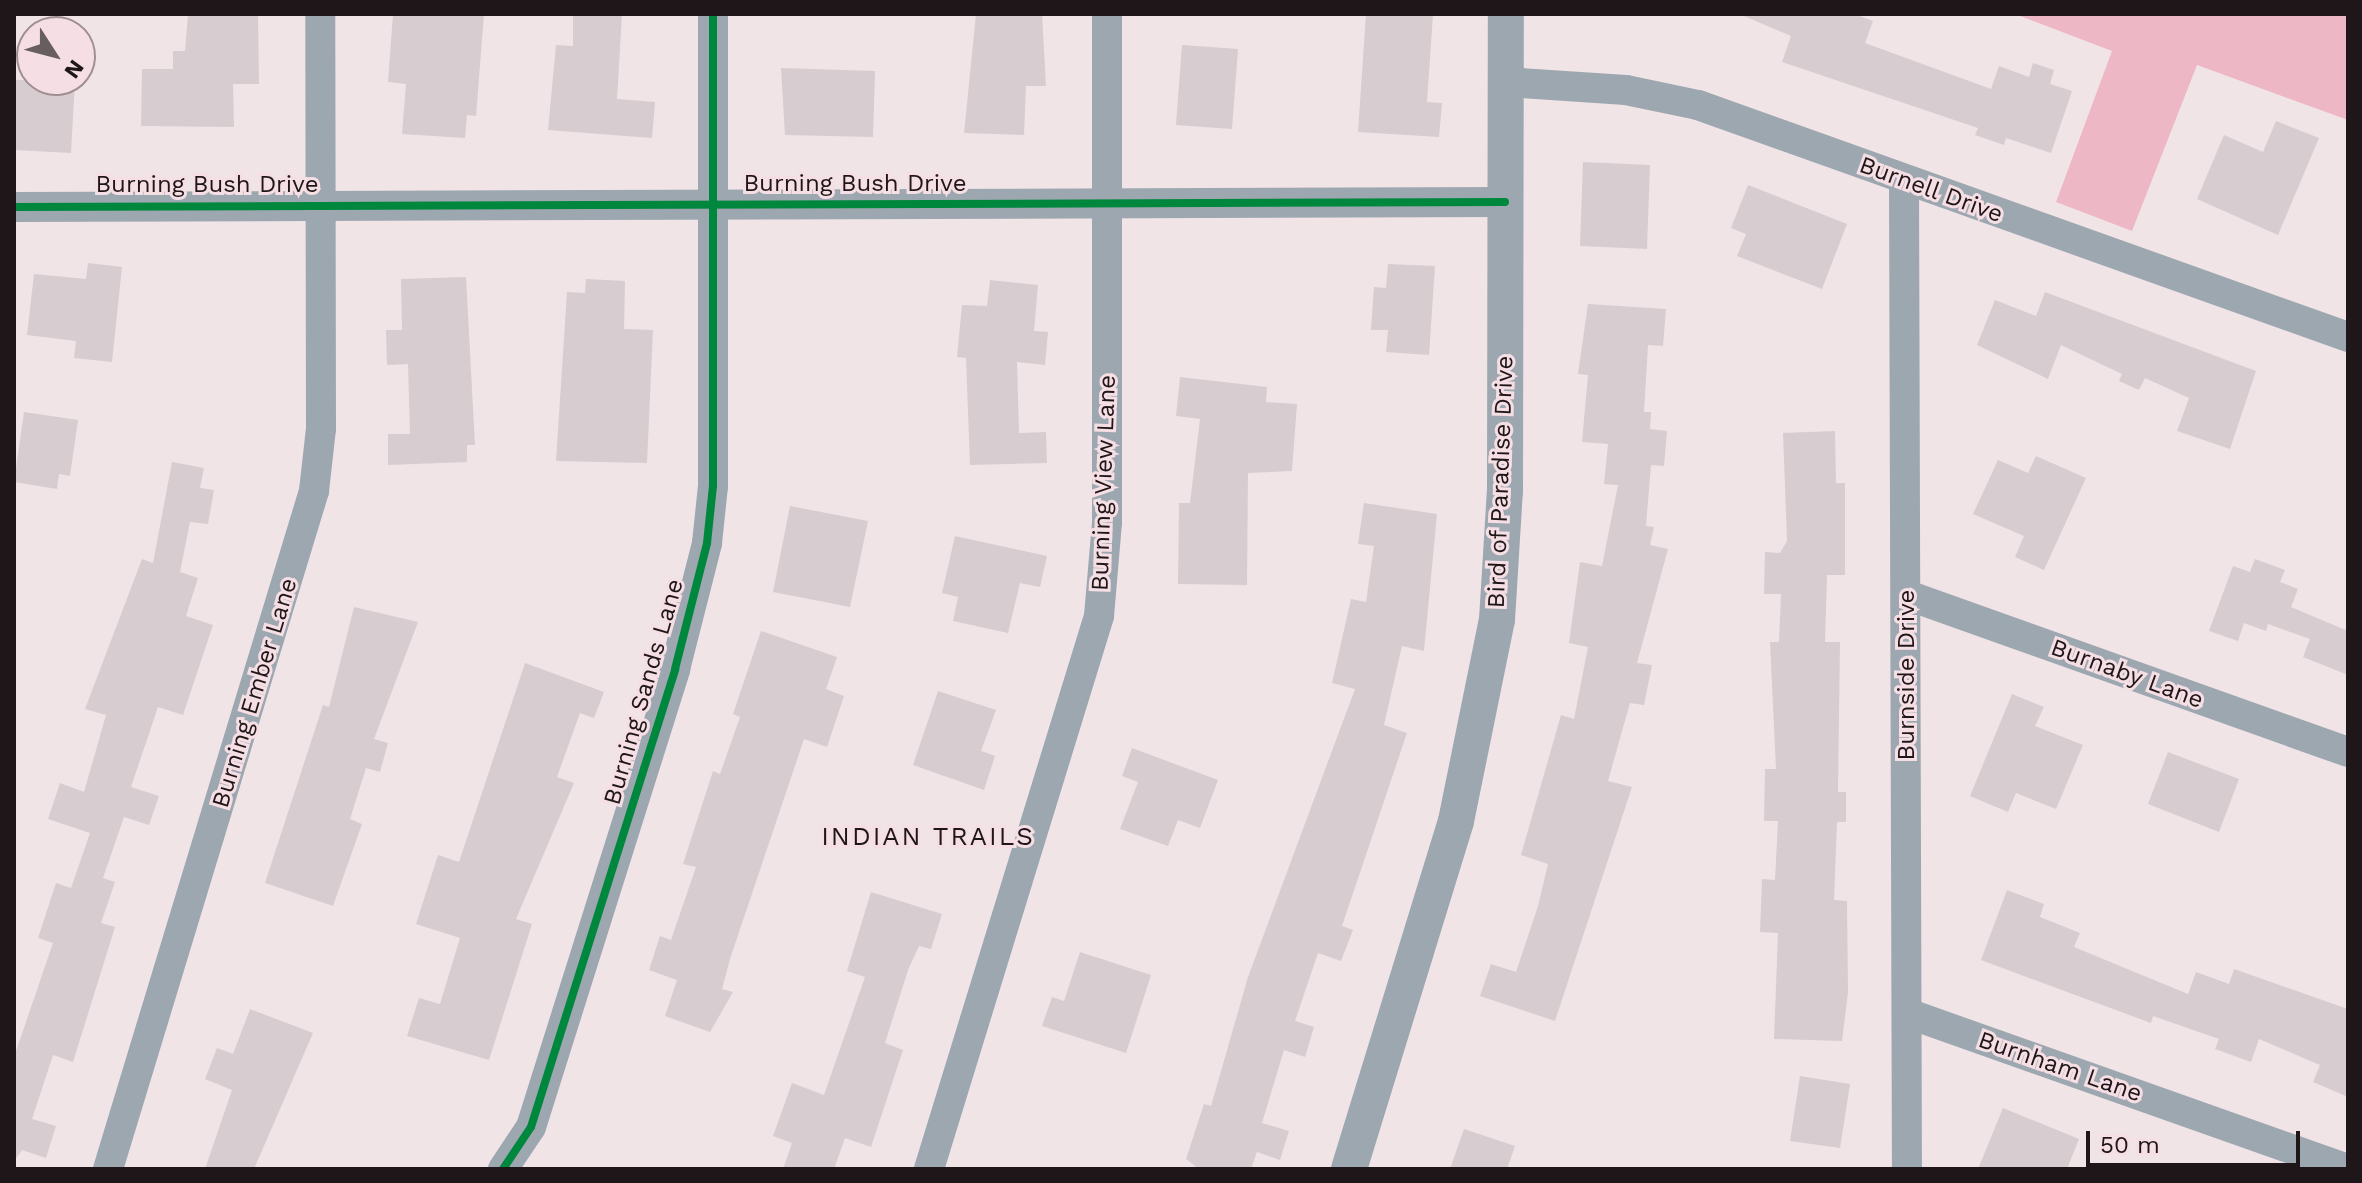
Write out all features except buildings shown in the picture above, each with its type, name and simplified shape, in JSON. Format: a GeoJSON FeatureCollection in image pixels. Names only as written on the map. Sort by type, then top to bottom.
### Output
{"type":"FeatureCollection","features":[{"type":"Feature","properties":{"kind":"street","name":"Burning Ember Lane"},"geometry":{"type":"LineString","coordinates":[[108,1169],[310,511],[321,429],[320,14]]}},
{"type":"Feature","properties":{"kind":"street","name":"Burning Sands Lane"},"geometry":{"type":"LineString","coordinates":[[530,1169],[531,1127],[675,669],[707,543],[713,14]]}},
{"type":"Feature","properties":{"kind":"street","name":"Burning View Lane"},"geometry":{"type":"LineString","coordinates":[[929,1169],[1099,616],[1107,522],[1107,14]]}},
{"type":"Feature","properties":{"kind":"street","name":"Bird of Paradise Drive"},"geometry":{"type":"LineString","coordinates":[[1349,1169],[1456,821],[1490,671],[1504,530],[1506,14]]}},
{"type":"Feature","properties":{"kind":"street","name":"Burnell Drive"},"geometry":{"type":"LineString","coordinates":[[1506,82],[1673,98],[2348,337]]}},
{"type":"Feature","properties":{"kind":"street","name":"Burnside Drive"},"geometry":{"type":"LineString","coordinates":[[1904,181],[1907,1169]]}},
{"type":"Feature","properties":{"kind":"street","name":"Burning Bush Drive"},"geometry":{"type":"LineString","coordinates":[[14,207],[1505,202]]}},
{"type":"Feature","properties":{"kind":"street","name":"Burnaby Lane"},"geometry":{"type":"LineString","coordinates":[[1907,595],[2348,752]]}},
{"type":"Feature","properties":{"kind":"street","name":"Burnham Lane"},"geometry":{"type":"LineString","coordinates":[[1907,1013],[2348,1169]]}},
{"type":"Feature","properties":{"kind":"street","name":"Burning Sands Lane"},"geometry":{"type":"LineString","coordinates":[[503,1169],[531,1127]]}},
{"type":"Feature","properties":{"kind":"shaded area"},"geometry":{"type":"Polygon","coordinates":[[[2015,14],[2348,14],[2348,120],[2197,65],[2132,231],[2056,202],[2112,51],[2015,14]]]}},
{"type":"Feature","properties":{"kind":"cycle path"},"geometry":{"type":"LineString","coordinates":[[503,1169],[531,1127],[675,669],[707,543],[713,486],[713,14]]}},
{"type":"Feature","properties":{"kind":"cycle path"},"geometry":{"type":"LineString","coordinates":[[14,207],[1505,202]]}},
{"type":"Feature","properties":{"kind":"district","name":"INDIAN TRAILS"},"geometry":{"type":"Point","coordinates":[928,837]}}]}
